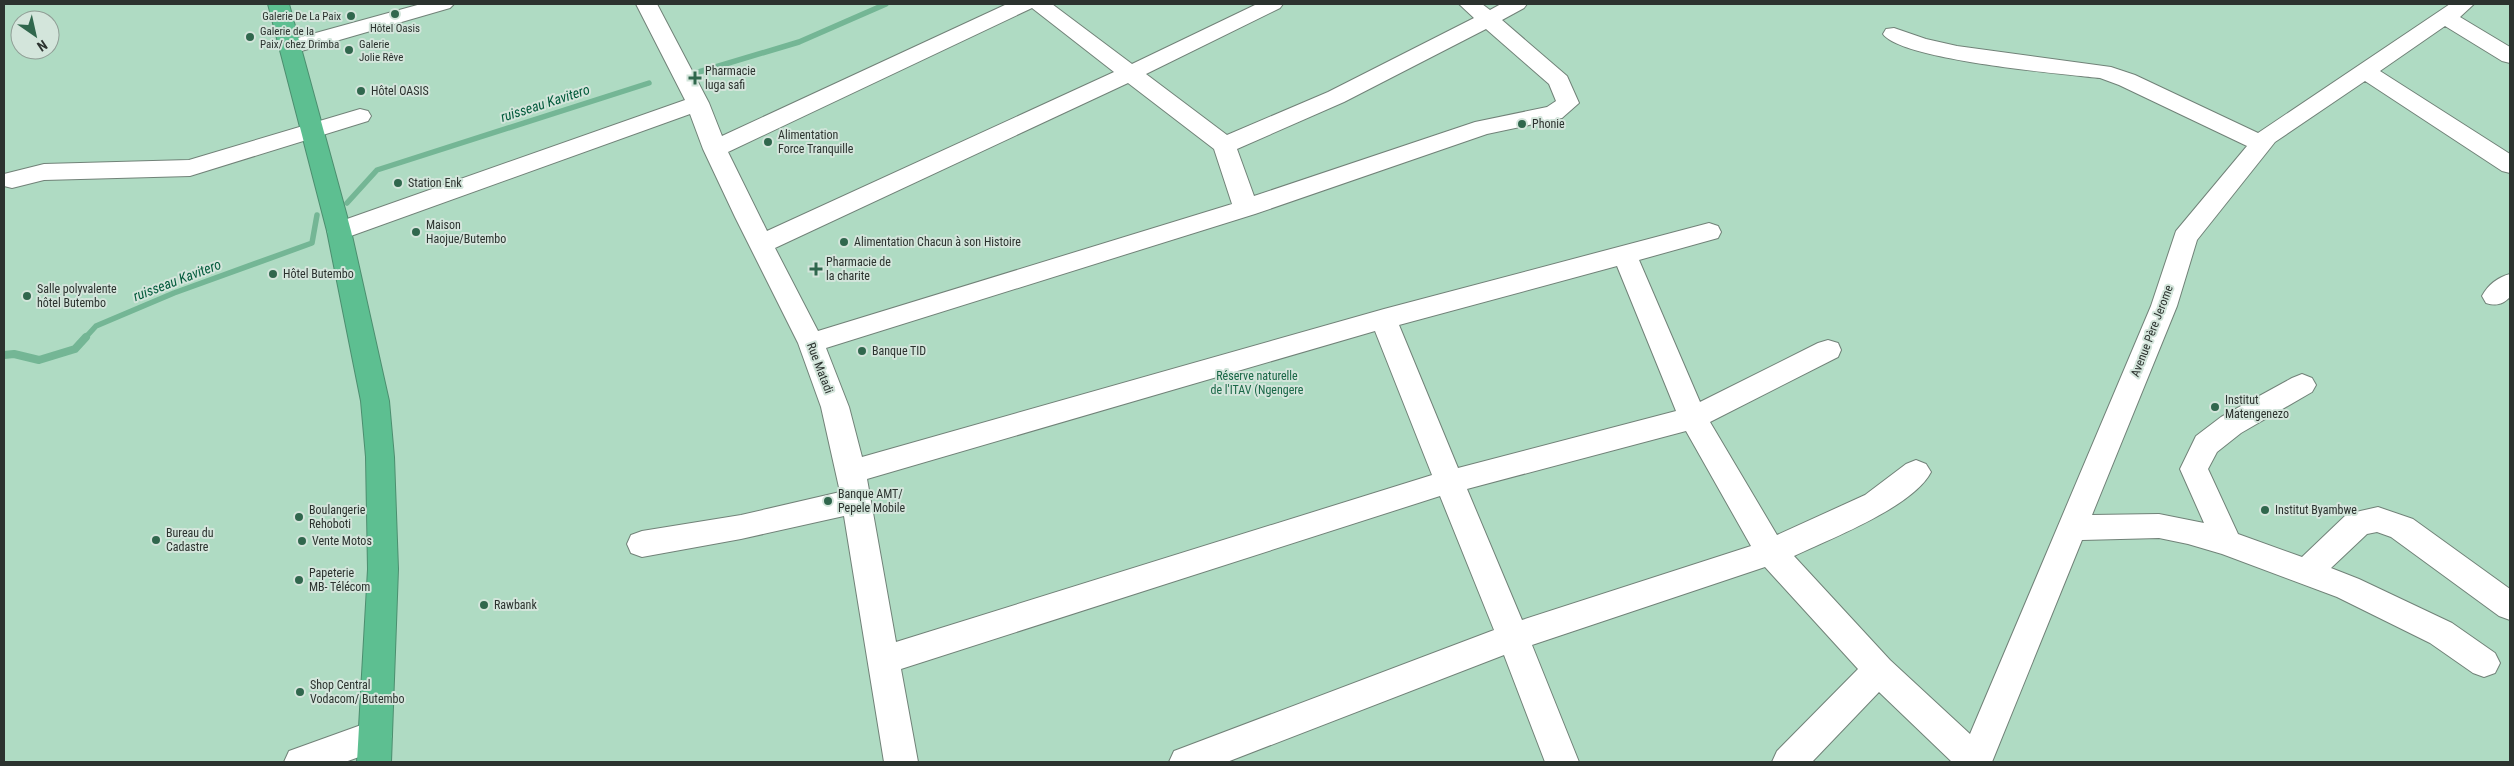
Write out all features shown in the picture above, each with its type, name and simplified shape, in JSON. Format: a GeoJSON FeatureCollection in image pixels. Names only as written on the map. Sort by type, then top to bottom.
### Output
{"type":"FeatureCollection","features":[{"type":"Feature","properties":{"kind":"highway"},"geometry":{"type":"LineString","coordinates":[[278,4],[339,231],[375,402],[380,457],[383,569],[374,749]]}},
{"type":"Feature","properties":{"kind":"street"},"geometry":{"type":"LineString","coordinates":[[291,47],[443,4]]}},
{"type":"Feature","properties":{"kind":"street","name":"Rue Matadi"},"geometry":{"type":"LineString","coordinates":[[646,4],[698,103],[715,149],[811,343],[835,408],[854,486],[901,762]]}},
{"type":"Feature","properties":{"kind":"street"},"geometry":{"type":"LineString","coordinates":[[715,149],[1024,4]]}},
{"type":"Feature","properties":{"kind":"street"},"geometry":{"type":"LineString","coordinates":[[1039,4],[1224,145],[1246,208]]}},
{"type":"Feature","properties":{"kind":"street"},"geometry":{"type":"LineString","coordinates":[[762,244],[1131,73],[1273,4]]}},
{"type":"Feature","properties":{"kind":"street"},"geometry":{"type":"LineString","coordinates":[[811,343],[1246,208],[1482,127],[1554,113],[1568,103],[1559,82],[1489,18],[1468,4]]}},
{"type":"Feature","properties":{"kind":"street"},"geometry":{"type":"LineString","coordinates":[[1224,145],[1278,125],[1399,67],[1517,4]]}},
{"type":"Feature","properties":{"kind":"street","name":"Avenue Père Jerome"},"geometry":{"type":"LineString","coordinates":[[1975,762],[2164,306],[2185,237],[2267,137],[2464,4]]}},
{"type":"Feature","properties":{"kind":"street"},"geometry":{"type":"LineString","coordinates":[[2445,17],[2510,56]]}},
{"type":"Feature","properties":{"kind":"street"},"geometry":{"type":"LineString","coordinates":[[1894,34],[1919,44],[1957,53],[2103,72],[2128,80],[2262,144]]}},
{"type":"Feature","properties":{"kind":"street"},"geometry":{"type":"LineString","coordinates":[[2365,71],[2510,165]]}},
{"type":"Feature","properties":{"kind":"street"},"geometry":{"type":"LineString","coordinates":[[339,231],[698,103]]}},
{"type":"Feature","properties":{"kind":"street"},"geometry":{"type":"LineString","coordinates":[[12,180],[44,172],[190,168],[312,129],[360,116]]}},
{"type":"Feature","properties":{"kind":"street"},"geometry":{"type":"LineString","coordinates":[[642,544],[742,528],[854,486],[1384,319],[1624,253],[1709,232]]}},
{"type":"Feature","properties":{"kind":"street"},"geometry":{"type":"LineString","coordinates":[[1624,253],[1693,418],[1771,552],[1879,670],[1975,762]]}},
{"type":"Feature","properties":{"kind":"street"},"geometry":{"type":"LineString","coordinates":[[1384,319],[1448,482],[1514,637],[1562,762]]}},
{"type":"Feature","properties":{"kind":"street"},"geometry":{"type":"LineString","coordinates":[[884,660],[1448,482],[1693,418],[1828,350]]}},
{"type":"Feature","properties":{"kind":"street"},"geometry":{"type":"LineString","coordinates":[[2226,542],[2218,516],[2204,494],[2194,469],[2206,444],[2231,424],[2302,385]]}},
{"type":"Feature","properties":{"kind":"street"},"geometry":{"type":"LineString","coordinates":[[1186,762],[1514,637],[1771,552],[1875,504],[1916,472]]}},
{"type":"Feature","properties":{"kind":"street"},"geometry":{"type":"LineString","coordinates":[[2306,573],[2358,523],[2378,519],[2402,528],[2510,606]]}},
{"type":"Feature","properties":{"kind":"street"},"geometry":{"type":"LineString","coordinates":[[2073,528],[2158,526],[2188,531],[2226,542],[2348,588],[2441,633],[2484,663]]}},
{"type":"Feature","properties":{"kind":"street"},"geometry":{"type":"LineString","coordinates":[[1789,762],[1879,670]]}},
{"type":"Feature","properties":{"kind":"street"},"geometry":{"type":"LineString","coordinates":[[300,762],[374,749]]}},
{"type":"Feature","properties":{"kind":"green space","name":"Réserve naturelle de l'ITAV (Ngengere"},"geometry":{"type":"Polygon","coordinates":[[[4,4],[2510,4],[2510,762],[4,762],[4,4]]]}},
{"type":"Feature","properties":{"kind":"waterway","name":"ruisseau Kavitero"},"geometry":{"type":"LineString","coordinates":[[692,74],[799,42],[886,4]]}},
{"type":"Feature","properties":{"kind":"waterway","name":"ruisseau Kavitero"},"geometry":{"type":"LineString","coordinates":[[347,203],[377,170],[649,83]]}},
{"type":"Feature","properties":{"kind":"waterway","name":"ruisseau Kavitero"},"geometry":{"type":"LineString","coordinates":[[85,338],[96,326],[174,293],[312,243],[317,215]]}},
{"type":"Feature","properties":{"kind":"waterway","name":"ruisseau Kavitero"},"geometry":{"type":"LineString","coordinates":[[4,355],[14,354],[39,360],[75,349],[86,337]]}},
{"type":"Feature","properties":{"kind":"place","name":"Hôtel Oasis"},"geometry":{"type":"Point","coordinates":[395,14]}},
{"type":"Feature","properties":{"kind":"place","name":"Galerie De La Paix"},"geometry":{"type":"Point","coordinates":[351,16]}},
{"type":"Feature","properties":{"kind":"place","name":"Galerie de la Paix/ chez Drimba"},"geometry":{"type":"Point","coordinates":[250,37]}},
{"type":"Feature","properties":{"kind":"place","name":"Galerie Jolie Rêve"},"geometry":{"type":"Point","coordinates":[349,50]}},
{"type":"Feature","properties":{"kind":"place","name":"Pharmacie luga safi"},"geometry":{"type":"Point","coordinates":[695,78]}},
{"type":"Feature","properties":{"kind":"place","name":"Hôtel OASIS"},"geometry":{"type":"Point","coordinates":[361,91]}},
{"type":"Feature","properties":{"kind":"place","name":"Phonie"},"geometry":{"type":"Point","coordinates":[1522,124]}},
{"type":"Feature","properties":{"kind":"place","name":"Alimentation Force Tranquille"},"geometry":{"type":"Point","coordinates":[768,142]}},
{"type":"Feature","properties":{"kind":"place","name":"Station Enk"},"geometry":{"type":"Point","coordinates":[398,183]}},
{"type":"Feature","properties":{"kind":"place","name":"Maison Haojue/Butembo"},"geometry":{"type":"Point","coordinates":[416,232]}},
{"type":"Feature","properties":{"kind":"place","name":"Alimentation Chacun à son Histoire"},"geometry":{"type":"Point","coordinates":[844,242]}},
{"type":"Feature","properties":{"kind":"place","name":"Pharmacie de la charite"},"geometry":{"type":"Point","coordinates":[816,269]}},
{"type":"Feature","properties":{"kind":"place","name":"Hôtel Butembo"},"geometry":{"type":"Point","coordinates":[273,274]}},
{"type":"Feature","properties":{"kind":"place","name":"Salle polyvalente hôtel Butembo"},"geometry":{"type":"Point","coordinates":[27,296]}},
{"type":"Feature","properties":{"kind":"place","name":"Banque TID"},"geometry":{"type":"Point","coordinates":[862,351]}},
{"type":"Feature","properties":{"kind":"place","name":"Institut Matengenezo"},"geometry":{"type":"Point","coordinates":[2215,407]}},
{"type":"Feature","properties":{"kind":"place","name":"Banque AMT/ Pepele Mobile"},"geometry":{"type":"Point","coordinates":[828,501]}},
{"type":"Feature","properties":{"kind":"place","name":"Institut Byambwe"},"geometry":{"type":"Point","coordinates":[2265,510]}},
{"type":"Feature","properties":{"kind":"place","name":"Boulangerie Rehoboti"},"geometry":{"type":"Point","coordinates":[299,517]}},
{"type":"Feature","properties":{"kind":"place","name":"Bureau du Cadastre"},"geometry":{"type":"Point","coordinates":[156,540]}},
{"type":"Feature","properties":{"kind":"place","name":"Vente Motos"},"geometry":{"type":"Point","coordinates":[302,541]}},
{"type":"Feature","properties":{"kind":"place","name":"Papeterie MB- Télécom"},"geometry":{"type":"Point","coordinates":[299,580]}},
{"type":"Feature","properties":{"kind":"place","name":"Rawbank"},"geometry":{"type":"Point","coordinates":[484,605]}},
{"type":"Feature","properties":{"kind":"place","name":"Shop Central Vodacom/ Butembo"},"geometry":{"type":"Point","coordinates":[300,692]}}]}
